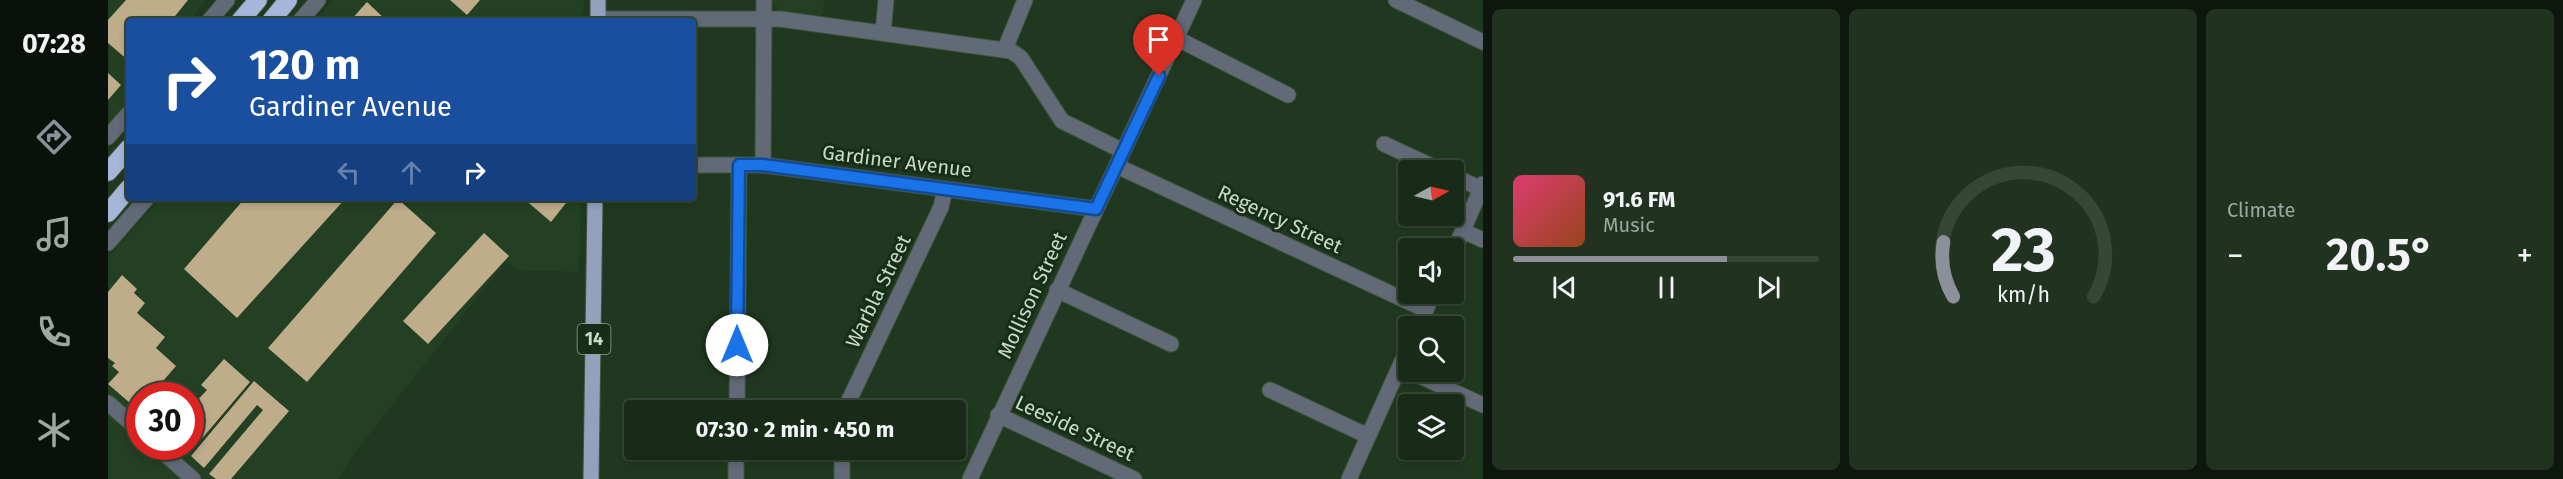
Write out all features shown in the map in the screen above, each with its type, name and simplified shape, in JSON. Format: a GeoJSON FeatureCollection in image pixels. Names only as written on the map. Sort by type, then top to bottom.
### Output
{"type":"FeatureCollection","features":[{"type":"Feature","properties":{"kind":"highway"},"geometry":{"type":"LineString","coordinates":[[243,18],[258,0]]}},
{"type":"Feature","properties":{"kind":"highway"},"geometry":{"type":"LineString","coordinates":[[273,18],[288,0]]}},
{"type":"Feature","properties":{"kind":"highway"},"geometry":{"type":"LineString","coordinates":[[108,172],[126,151]]}},
{"type":"Feature","properties":{"kind":"highway"},"geometry":{"type":"LineString","coordinates":[[108,213],[126,192]]}},
{"type":"Feature","properties":{"kind":"main road"},"geometry":{"type":"LineString","coordinates":[[598,0],[598,18]]}},
{"type":"Feature","properties":{"kind":"main road","name":"14"},"geometry":{"type":"LineString","coordinates":[[591,479],[595,201]]}},
{"type":"Feature","properties":{"kind":"street"},"geometry":{"type":"LineString","coordinates":[[212,18],[227,0]]}},
{"type":"Feature","properties":{"kind":"street"},"geometry":{"type":"LineString","coordinates":[[303,18],[318,0]]}},
{"type":"Feature","properties":{"kind":"street"},"geometry":{"type":"LineString","coordinates":[[763,165],[764,0]]}},
{"type":"Feature","properties":{"kind":"street"},"geometry":{"type":"LineString","coordinates":[[883,33],[886,0]]}},
{"type":"Feature","properties":{"kind":"street"},"geometry":{"type":"LineString","coordinates":[[1005,49],[1025,0]]}},
{"type":"Feature","properties":{"kind":"street","name":"Mollison Street"},"geometry":{"type":"LineString","coordinates":[[970,479],[1194,0]]}},
{"type":"Feature","properties":{"kind":"street"},"geometry":{"type":"LineString","coordinates":[[1396,0],[1483,42]]}},
{"type":"Feature","properties":{"kind":"street"},"geometry":{"type":"LineString","coordinates":[[696,19],[764,19],[1015,52],[1062,121],[1124,151]]}},
{"type":"Feature","properties":{"kind":"street"},"geometry":{"type":"LineString","coordinates":[[1176,38],[1288,95]]}},
{"type":"Feature","properties":{"kind":"street"},"geometry":{"type":"LineString","coordinates":[[108,137],[126,116]]}},
{"type":"Feature","properties":{"kind":"street"},"geometry":{"type":"LineString","coordinates":[[1384,144],[1418,160]]}},
{"type":"Feature","properties":{"kind":"street","name":"Gardiner Avenue"},"geometry":{"type":"LineString","coordinates":[[696,165],[763,165],[1096,209]]}},
{"type":"Feature","properties":{"kind":"street"},"geometry":{"type":"LineString","coordinates":[[737,400],[739,165]]}},
{"type":"Feature","properties":{"kind":"street","name":"Regency Street"},"geometry":{"type":"LineString","coordinates":[[1117,166],[1426,310]]}},
{"type":"Feature","properties":{"kind":"street"},"geometry":{"type":"LineString","coordinates":[[1460,238],[1482,187],[1464,180]]}},
{"type":"Feature","properties":{"kind":"street","name":"Warbla Street"},"geometry":{"type":"LineString","coordinates":[[849,400],[941,207],[945,189]]}},
{"type":"Feature","properties":{"kind":"street"},"geometry":{"type":"LineString","coordinates":[[108,243],[144,201]]}},
{"type":"Feature","properties":{"kind":"street"},"geometry":{"type":"LineString","coordinates":[[1463,231],[1483,240]]}},
{"type":"Feature","properties":{"kind":"street"},"geometry":{"type":"LineString","coordinates":[[1057,290],[1171,344]]}},
{"type":"Feature","properties":{"kind":"street"},"geometry":{"type":"LineString","coordinates":[[1423,316],[1429,304]]}},
{"type":"Feature","properties":{"kind":"street"},"geometry":{"type":"LineString","coordinates":[[1349,479],[1368,436],[1399,382]]}},
{"type":"Feature","properties":{"kind":"street"},"geometry":{"type":"LineString","coordinates":[[1432,382],[1483,405]]}},
{"type":"Feature","properties":{"kind":"street"},"geometry":{"type":"LineString","coordinates":[[1270,390],[1368,436]]}},
{"type":"Feature","properties":{"kind":"street"},"geometry":{"type":"LineString","coordinates":[[108,404],[126,419]]}},
{"type":"Feature","properties":{"kind":"street","name":"Leeside Street"},"geometry":{"type":"LineString","coordinates":[[998,415],[1134,479]]}},
{"type":"Feature","properties":{"kind":"street"},"geometry":{"type":"LineString","coordinates":[[172,460],[193,479]]}},
{"type":"Feature","properties":{"kind":"street"},"geometry":{"type":"LineString","coordinates":[[736,460],[736,479]]}},
{"type":"Feature","properties":{"kind":"street"},"geometry":{"type":"LineString","coordinates":[[842,460],[842,479]]}},
{"type":"Feature","properties":{"kind":"shaded area"},"geometry":{"type":"Polygon","coordinates":[[[108,0],[206,0],[191,18],[126,18],[126,103],[109,125],[108,0]]]}},
{"type":"Feature","properties":{"kind":"shaded area"},"geometry":{"type":"Polygon","coordinates":[[[333,0],[584,0],[583,18],[318,18],[333,0]]]}},
{"type":"Feature","properties":{"kind":"shaded area"},"geometry":{"type":"Polygon","coordinates":[[[771,0],[825,0],[822,20],[780,14],[771,0]]]}},
{"type":"Feature","properties":{"kind":"shaded area"},"geometry":{"type":"Polygon","coordinates":[[[158,201],[581,201],[579,272],[518,270],[505,262],[353,455],[339,479],[108,479],[108,258],[158,201]]]}},
{"type":"Feature","properties":{"kind":"building"},"geometry":{"type":"Polygon","coordinates":[[[126,0],[188,0],[173,18],[126,18],[126,58],[108,43],[108,20],[126,0]]]}},
{"type":"Feature","properties":{"kind":"building"},"geometry":{"type":"Polygon","coordinates":[[[450,0],[480,0],[467,15],[450,0]]]}},
{"type":"Feature","properties":{"kind":"building"},"geometry":{"type":"Polygon","coordinates":[[[367,2],[384,18],[353,18],[367,2]]]}},
{"type":"Feature","properties":{"kind":"building"},"geometry":{"type":"Polygon","coordinates":[[[108,73],[121,85],[108,100],[108,73]]]}},
{"type":"Feature","properties":{"kind":"building"},"geometry":{"type":"Polygon","coordinates":[[[242,201],[343,201],[237,318],[184,269],[242,201]]]}},
{"type":"Feature","properties":{"kind":"building"},"geometry":{"type":"Polygon","coordinates":[[[396,201],[400,201],[436,233],[307,382],[268,348],[396,201]]]}},
{"type":"Feature","properties":{"kind":"building"},"geometry":{"type":"Polygon","coordinates":[[[526,201],[568,201],[551,222],[526,201]]]}},
{"type":"Feature","properties":{"kind":"building"},"geometry":{"type":"Polygon","coordinates":[[[484,233],[509,256],[428,344],[403,321],[484,233]]]}},
{"type":"Feature","properties":{"kind":"building"},"geometry":{"type":"Polygon","coordinates":[[[122,275],[137,289],[134,293],[145,303],[137,313],[165,337],[156,348],[176,366],[162,382],[126,382],[126,400],[108,384],[119,372],[112,366],[115,363],[108,358],[108,292],[122,275]]]}},
{"type":"Feature","properties":{"kind":"building"},"geometry":{"type":"Polygon","coordinates":[[[224,359],[250,382],[204,436],[204,393],[207,390],[204,388],[204,382],[224,359]]]}},
{"type":"Feature","properties":{"kind":"building"},"geometry":{"type":"Polygon","coordinates":[[[254,381],[289,411],[231,479],[216,479],[209,474],[263,410],[257,405],[204,468],[195,460],[204,460],[204,441],[254,381]]]}},
{"type":"Feature","properties":{"kind":"route"},"geometry":{"type":"LineString","coordinates":[[737,345],[739,165],[763,165],[1096,209],[1159,76]]}}]}
